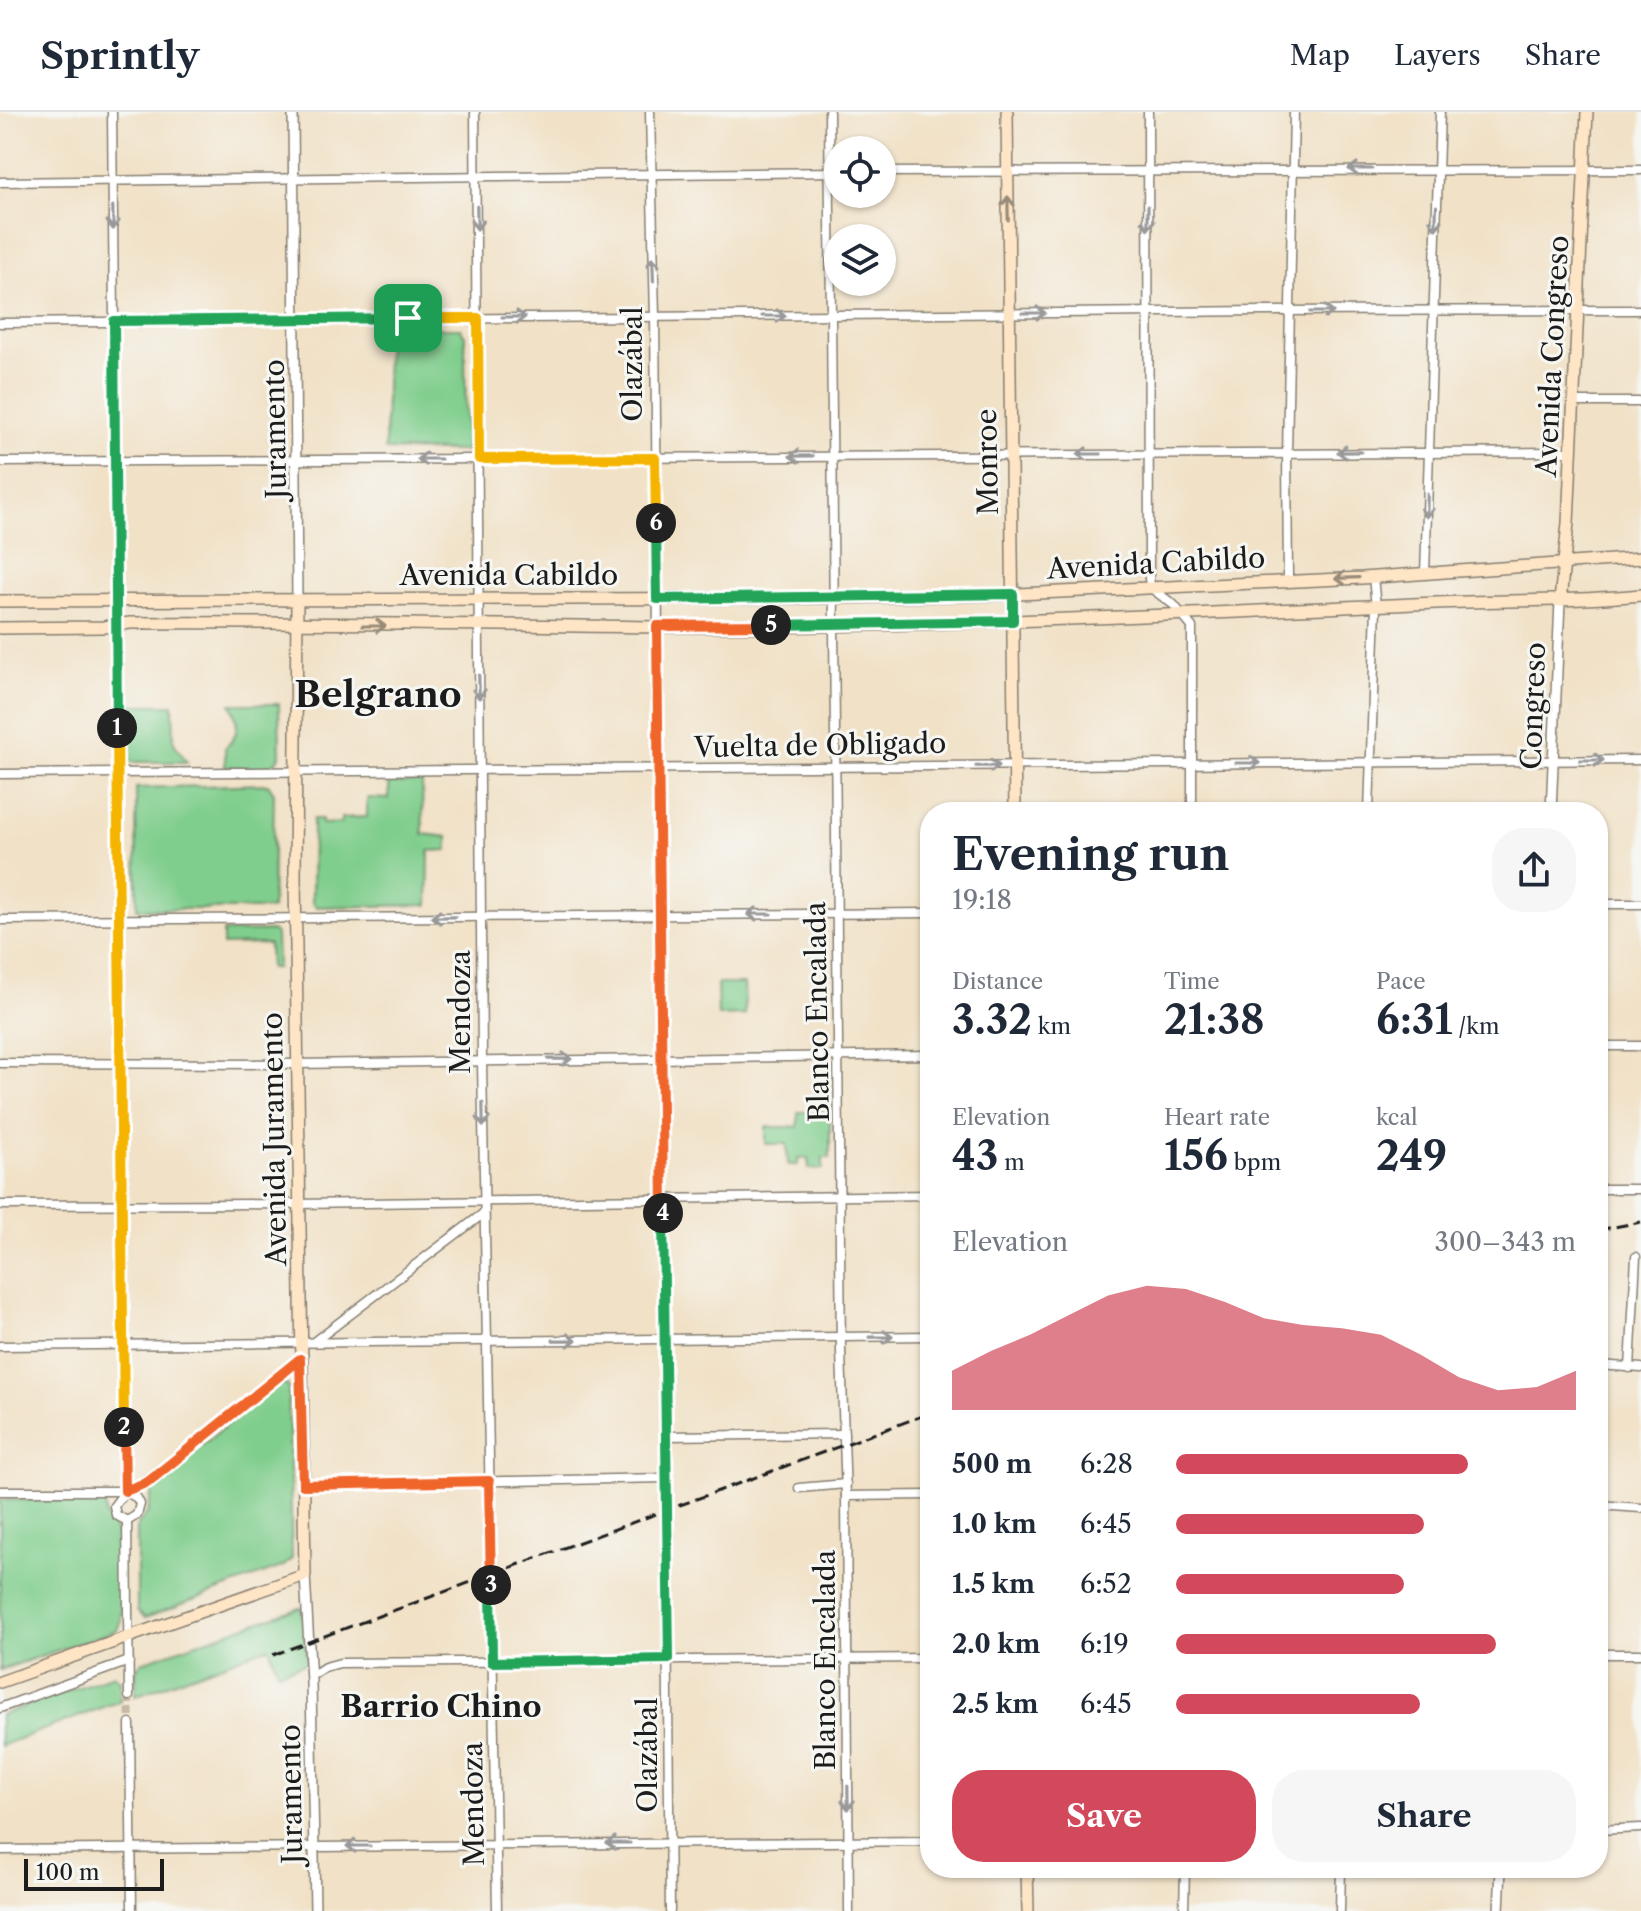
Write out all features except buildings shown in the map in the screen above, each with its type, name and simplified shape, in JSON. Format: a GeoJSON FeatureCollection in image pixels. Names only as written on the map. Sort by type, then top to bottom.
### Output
{"type":"FeatureCollection","features":[{"type":"Feature","properties":{"kind":"main road","name":"Monroe"},"geometry":{"type":"LineString","coordinates":[[1007,112],[1015,802]]}},
{"type":"Feature","properties":{"kind":"main road","name":"Avenida Congreso"},"geometry":{"type":"LineString","coordinates":[[1560,601],[1575,402],[1587,112]]}},
{"type":"Feature","properties":{"kind":"main road","name":"Avenida Cabildo"},"geometry":{"type":"LineString","coordinates":[[0,601],[297,604],[478,599],[1013,594],[1565,566],[1641,558]]}},
{"type":"Feature","properties":{"kind":"main road","name":"Avenida Cabildo"},"geometry":{"type":"LineString","coordinates":[[0,628],[130,623],[833,625],[1183,615],[1560,601],[1641,595]]}},
{"type":"Feature","properties":{"kind":"main road","name":"Avenida Juramento"},"geometry":{"type":"LineString","coordinates":[[297,604],[297,1064],[305,1575]]}},
{"type":"Feature","properties":{"kind":"main road"},"geometry":{"type":"LineString","coordinates":[[0,1682],[305,1575]]}},
{"type":"Feature","properties":{"kind":"main road"},"geometry":{"type":"LineString","coordinates":[[1027,1878],[1028,1911]]}},
{"type":"Feature","properties":{"kind":"street"},"geometry":{"type":"LineString","coordinates":[[112,112],[125,1491],[114,1506],[116,1515],[127,1521]]}},
{"type":"Feature","properties":{"kind":"street","name":"Juramento"},"geometry":{"type":"LineString","coordinates":[[293,112],[297,604]]}},
{"type":"Feature","properties":{"kind":"street","name":"Mendoza"},"geometry":{"type":"LineString","coordinates":[[475,112],[482,1061],[497,1911]]}},
{"type":"Feature","properties":{"kind":"street","name":"Olazábal"},"geometry":{"type":"LineString","coordinates":[[650,112],[655,317],[670,1911]]}},
{"type":"Feature","properties":{"kind":"street","name":"Blanco Encalada"},"geometry":{"type":"LineString","coordinates":[[829,112],[831,136]]}},
{"type":"Feature","properties":{"kind":"street"},"geometry":{"type":"LineString","coordinates":[[1148,112],[1149,579],[1151,588],[1183,615],[1192,627],[1192,802]]}},
{"type":"Feature","properties":{"kind":"street"},"geometry":{"type":"LineString","coordinates":[[1288,580],[1287,453],[1294,112]]}},
{"type":"Feature","properties":{"kind":"street"},"geometry":{"type":"LineString","coordinates":[[1425,574],[1440,112]]}},
{"type":"Feature","properties":{"kind":"street"},"geometry":{"type":"LineString","coordinates":[[896,172],[1641,170]]}},
{"type":"Feature","properties":{"kind":"street"},"geometry":{"type":"LineString","coordinates":[[0,182],[824,172]]}},
{"type":"Feature","properties":{"kind":"street","name":"Blanco Encalada"},"geometry":{"type":"LineString","coordinates":[[833,208],[830,315],[849,1911]]}},
{"type":"Feature","properties":{"kind":"street"},"geometry":{"type":"LineString","coordinates":[[0,323],[1641,310]]}},
{"type":"Feature","properties":{"kind":"street"},"geometry":{"type":"LineString","coordinates":[[1575,402],[1641,402]]}},
{"type":"Feature","properties":{"kind":"street"},"geometry":{"type":"LineString","coordinates":[[0,462],[1572,452]]}},
{"type":"Feature","properties":{"kind":"street"},"geometry":{"type":"LineString","coordinates":[[1369,802],[1376,607],[1373,577]]}},
{"type":"Feature","properties":{"kind":"street","name":"Congreso"},"geometry":{"type":"LineString","coordinates":[[1551,802],[1560,601]]}},
{"type":"Feature","properties":{"kind":"street","name":"Vuelta de Obligado"},"geometry":{"type":"LineString","coordinates":[[0,774],[1641,760]]}},
{"type":"Feature","properties":{"kind":"street"},"geometry":{"type":"LineString","coordinates":[[1608,904],[1641,904]]}},
{"type":"Feature","properties":{"kind":"street"},"geometry":{"type":"LineString","coordinates":[[0,920],[920,913]]}},
{"type":"Feature","properties":{"kind":"street"},"geometry":{"type":"LineString","coordinates":[[1608,1046],[1641,1046]]}},
{"type":"Feature","properties":{"kind":"street"},"geometry":{"type":"LineString","coordinates":[[0,1063],[297,1064],[920,1055]]}},
{"type":"Feature","properties":{"kind":"street"},"geometry":{"type":"LineString","coordinates":[[1608,1189],[1641,1189]]}},
{"type":"Feature","properties":{"kind":"street"},"geometry":{"type":"LineString","coordinates":[[0,1205],[920,1195]]}},
{"type":"Feature","properties":{"kind":"street"},"geometry":{"type":"LineString","coordinates":[[314,1342],[484,1213]]}},
{"type":"Feature","properties":{"kind":"street"},"geometry":{"type":"LineString","coordinates":[[1630,1368],[1636,1257]]}},
{"type":"Feature","properties":{"kind":"street"},"geometry":{"type":"LineString","coordinates":[[0,1346],[920,1336]]}},
{"type":"Feature","properties":{"kind":"street"},"geometry":{"type":"LineString","coordinates":[[0,1491],[125,1491],[148,1482],[300,1359]]}},
{"type":"Feature","properties":{"kind":"street"},"geometry":{"type":"LineString","coordinates":[[1608,1366],[1641,1368]]}},
{"type":"Feature","properties":{"kind":"street"},"geometry":{"type":"LineString","coordinates":[[665,1436],[844,1434]]}},
{"type":"Feature","properties":{"kind":"street"},"geometry":{"type":"LineString","coordinates":[[303,1485],[666,1478]]}},
{"type":"Feature","properties":{"kind":"street"},"geometry":{"type":"LineString","coordinates":[[799,1488],[846,1484]]}},
{"type":"Feature","properties":{"kind":"street"},"geometry":{"type":"LineString","coordinates":[[125,1491],[137,1498],[140,1504],[137,1515],[127,1521]]}},
{"type":"Feature","properties":{"kind":"street"},"geometry":{"type":"LineString","coordinates":[[846,1496],[920,1495]]}},
{"type":"Feature","properties":{"kind":"street"},"geometry":{"type":"LineString","coordinates":[[1608,1506],[1641,1508]]}},
{"type":"Feature","properties":{"kind":"street"},"geometry":{"type":"LineString","coordinates":[[127,1521],[129,1696]]}},
{"type":"Feature","properties":{"kind":"street","name":"Avenida Juramento"},"geometry":{"type":"LineString","coordinates":[[305,1575],[311,1676]]}},
{"type":"Feature","properties":{"kind":"street"},"geometry":{"type":"LineString","coordinates":[[1608,1654],[1641,1654]]}},
{"type":"Feature","properties":{"kind":"street"},"geometry":{"type":"LineString","coordinates":[[311,1676],[325,1667],[340,1663],[920,1658]]}},
{"type":"Feature","properties":{"kind":"street"},"geometry":{"type":"LineString","coordinates":[[0,1708],[129,1661]]}},
{"type":"Feature","properties":{"kind":"street","name":"Juramento"},"geometry":{"type":"LineString","coordinates":[[311,1676],[315,1911]]}},
{"type":"Feature","properties":{"kind":"street"},"geometry":{"type":"LineString","coordinates":[[130,1724],[132,1911]]}},
{"type":"Feature","properties":{"kind":"street"},"geometry":{"type":"LineString","coordinates":[[1608,1830],[1641,1828]]}},
{"type":"Feature","properties":{"kind":"street"},"geometry":{"type":"LineString","coordinates":[[0,1850],[920,1841]]}},
{"type":"Feature","properties":{"kind":"street"},"geometry":{"type":"LineString","coordinates":[[1184,1911],[1185,1878]]}},
{"type":"Feature","properties":{"kind":"street"},"geometry":{"type":"LineString","coordinates":[[1340,1911],[1341,1878]]}},
{"type":"Feature","properties":{"kind":"street"},"geometry":{"type":"LineString","coordinates":[[1499,1911],[1501,1878]]}},
{"type":"Feature","properties":{"kind":"green space"},"geometry":{"type":"Polygon","coordinates":[[[387,328],[460,328],[465,336],[466,451],[385,450],[387,328]]]}},
{"type":"Feature","properties":{"kind":"green space"},"geometry":{"type":"Polygon","coordinates":[[[231,704],[279,704],[280,756],[276,762],[256,768],[225,767],[225,748],[237,728],[231,704]]]}},
{"type":"Feature","properties":{"kind":"green space"},"geometry":{"type":"Polygon","coordinates":[[[130,705],[173,705],[174,743],[187,762],[130,762],[130,705]]]}},
{"type":"Feature","properties":{"kind":"green space"},"geometry":{"type":"Polygon","coordinates":[[[422,782],[423,834],[448,837],[448,850],[429,851],[428,905],[317,907],[312,903],[313,819],[322,819],[322,824],[341,823],[341,818],[367,817],[367,798],[389,799],[389,783],[422,782]]]}},
{"type":"Feature","properties":{"kind":"green space"},"geometry":{"type":"Polygon","coordinates":[[[268,784],[274,793],[272,909],[137,909],[136,788],[268,784]]]}},
{"type":"Feature","properties":{"kind":"green space"},"geometry":{"type":"Polygon","coordinates":[[[272,931],[276,934],[277,968],[270,968],[269,944],[223,945],[223,932],[272,931]]]}},
{"type":"Feature","properties":{"kind":"green space"},"geometry":{"type":"Polygon","coordinates":[[[717,984],[744,984],[745,1015],[718,1016],[717,984]]]}},
{"type":"Feature","properties":{"kind":"green space"},"geometry":{"type":"Polygon","coordinates":[[[798,1112],[830,1112],[830,1158],[823,1158],[823,1169],[809,1169],[808,1158],[798,1158],[798,1165],[788,1165],[787,1144],[766,1144],[766,1127],[798,1127],[798,1112]]]}},
{"type":"Feature","properties":{"kind":"green space"},"geometry":{"type":"Polygon","coordinates":[[[280,1382],[288,1386],[292,1558],[284,1566],[145,1618],[137,1611],[137,1526],[148,1512],[153,1485],[280,1382]]]}},
{"type":"Feature","properties":{"kind":"green space"},"geometry":{"type":"Polygon","coordinates":[[[0,1500],[102,1500],[105,1503],[106,1517],[119,1536],[121,1620],[117,1630],[0,1670],[0,1500]]]}},
{"type":"Feature","properties":{"kind":"green space"},"geometry":{"type":"Polygon","coordinates":[[[302,1608],[307,1663],[278,1672],[269,1647],[135,1696],[136,1670],[142,1662],[302,1608]]]}},
{"type":"Feature","properties":{"kind":"green space"},"geometry":{"type":"Polygon","coordinates":[[[113,1675],[120,1680],[120,1701],[0,1746],[0,1715],[113,1675]]]}},
{"type":"Feature","properties":{"kind":"tunnel"},"geometry":{"type":"LineString","coordinates":[[129,1696],[130,1724]]}},
{"type":"Feature","properties":{"kind":"railway"},"geometry":{"type":"LineString","coordinates":[[1608,1228],[1641,1222]]}},
{"type":"Feature","properties":{"kind":"railway"},"geometry":{"type":"LineString","coordinates":[[273,1655],[920,1417]]}},
{"type":"Feature","properties":{"kind":"district","name":"Belgrano"},"geometry":{"type":"Point","coordinates":[378,694]}},
{"type":"Feature","properties":{"kind":"district","name":"Barrio Chino"},"geometry":{"type":"Point","coordinates":[441,1707]}},
{"type":"Feature","properties":{"kind":"route"},"geometry":{"type":"LineString","coordinates":[[408,318],[478,318],[479,459],[655,458],[657,599],[1013,594],[1013,621],[657,626],[669,1659],[492,1662],[489,1481],[303,1485],[300,1359],[148,1482],[125,1491],[114,321],[408,318]]}}]}
